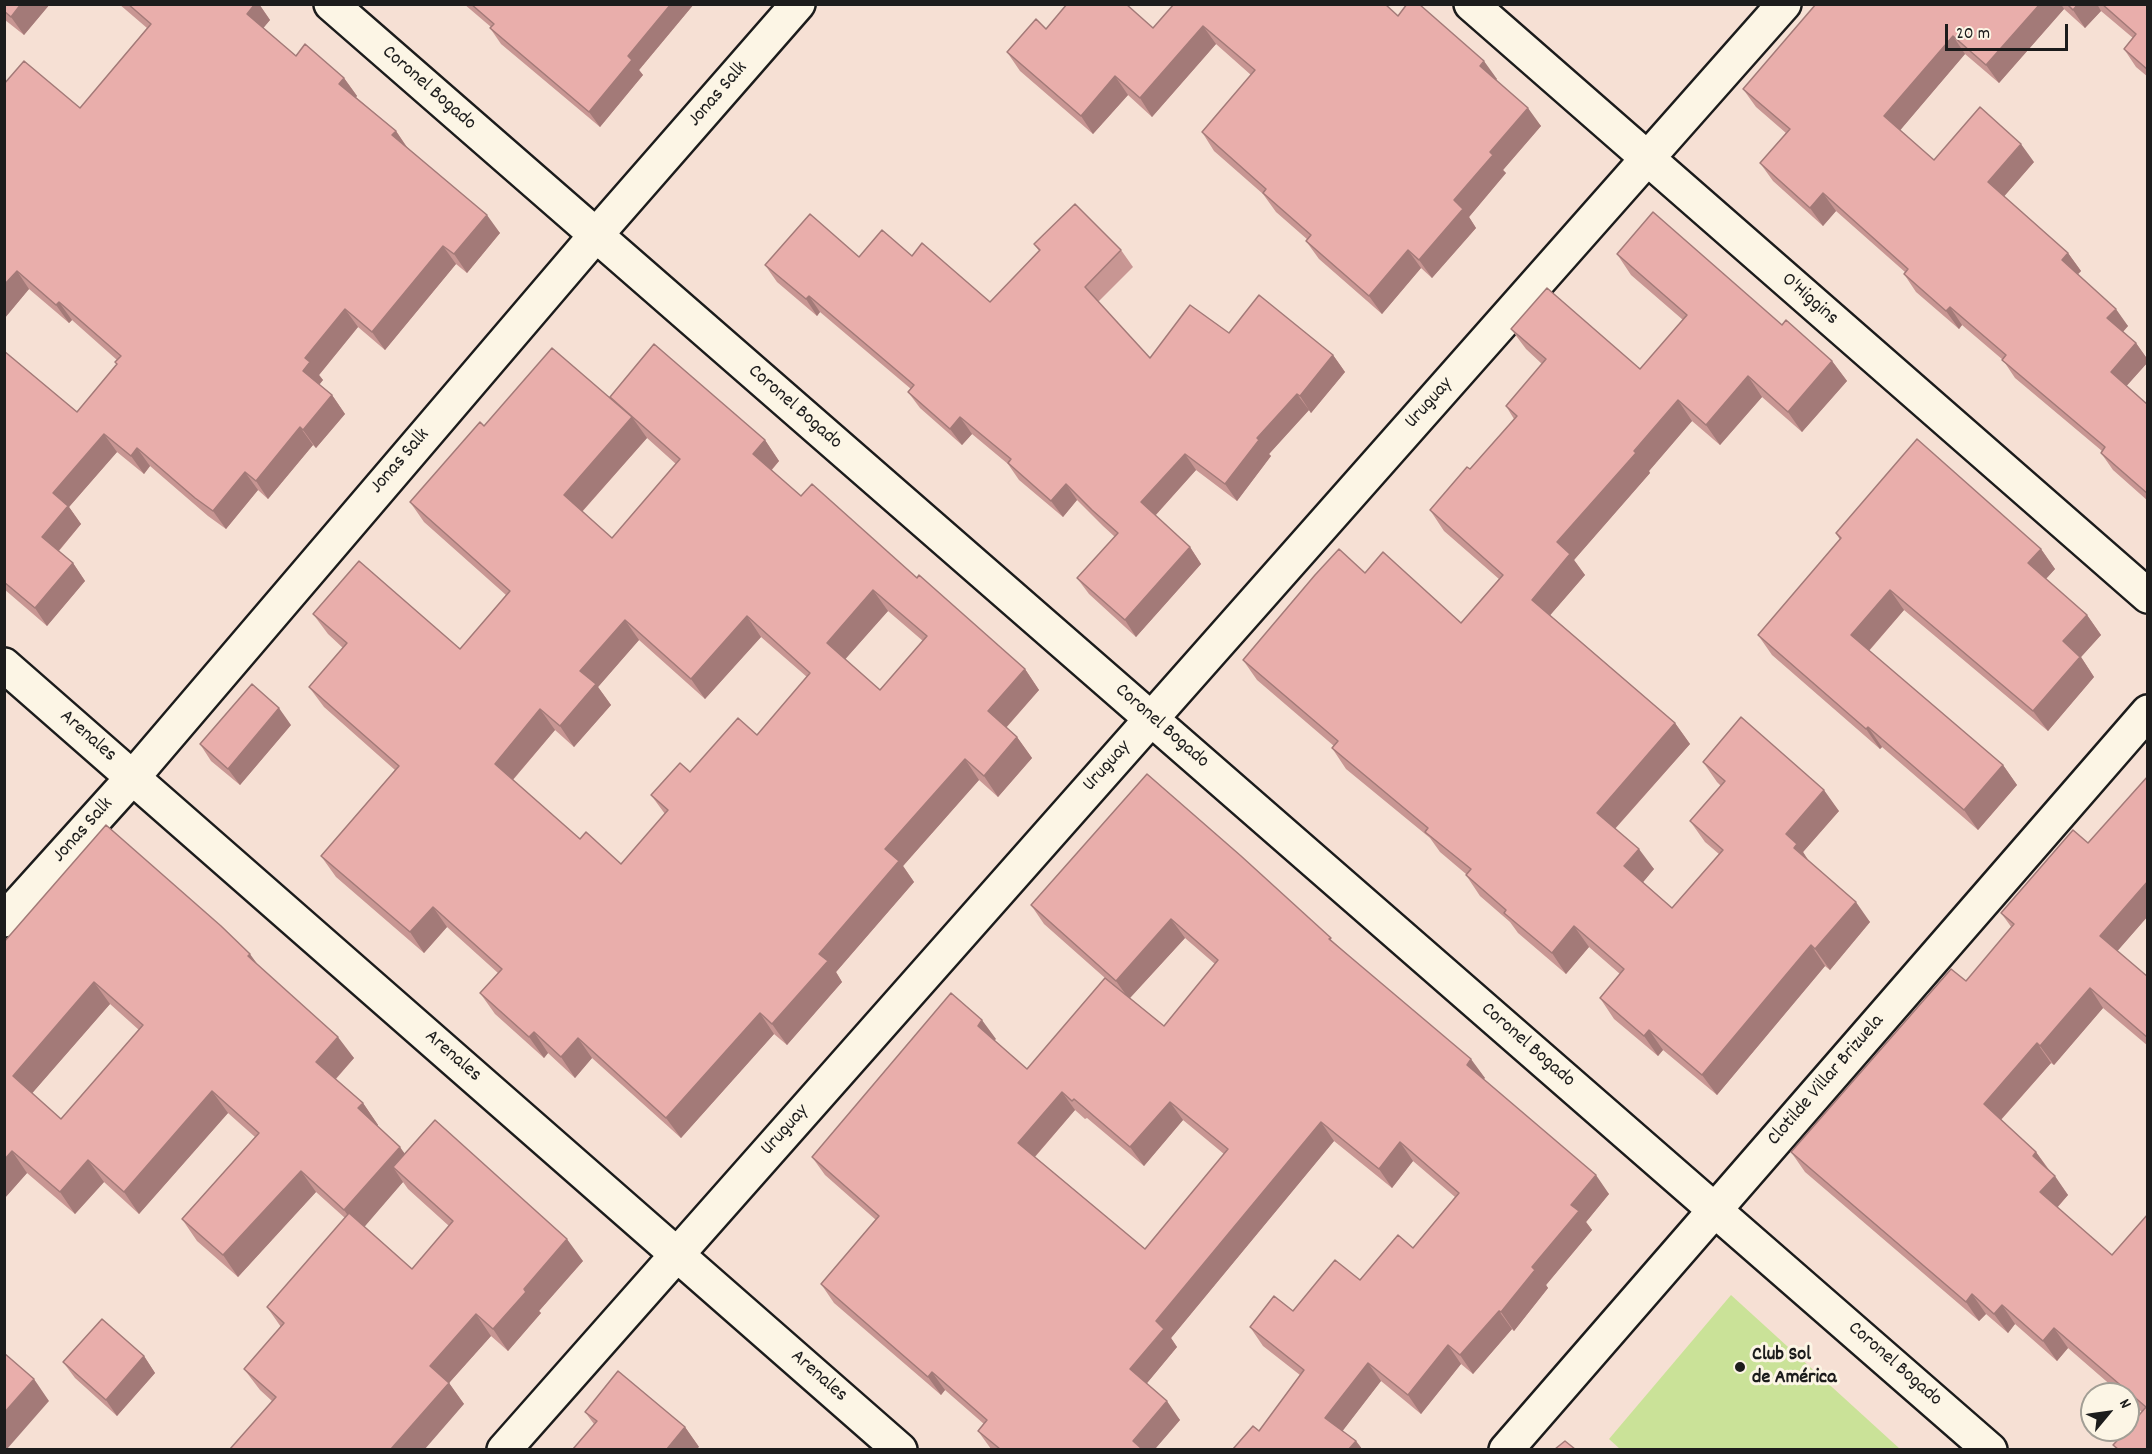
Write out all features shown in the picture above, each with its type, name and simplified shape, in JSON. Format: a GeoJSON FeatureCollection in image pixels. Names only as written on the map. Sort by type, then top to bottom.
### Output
{"type":"FeatureCollection","features":[{"type":"Feature","properties":{"kind":"street","name":"Coronel Bogado"},"geometry":{"type":"LineString","coordinates":[[332,4],[1990,1449]]}},
{"type":"Feature","properties":{"kind":"street","name":"Jonas Salk"},"geometry":{"type":"LineString","coordinates":[[4,920],[132,777],[596,235],[798,4]]}},
{"type":"Feature","properties":{"kind":"street","name":"O'Higgins"},"geometry":{"type":"LineString","coordinates":[[1471,4],[2148,596]]}},
{"type":"Feature","properties":{"kind":"street","name":"Uruguay"},"geometry":{"type":"LineString","coordinates":[[504,1449],[1784,4]]}},
{"type":"Feature","properties":{"kind":"street","name":"Arenales"},"geometry":{"type":"LineString","coordinates":[[4,664],[900,1449]]}},
{"type":"Feature","properties":{"kind":"street","name":"Clotilde Villar Brizuela"},"geometry":{"type":"LineString","coordinates":[[1506,1449],[2148,712]]}},
{"type":"Feature","properties":{"kind":"green space","name":"Club Sol de América"},"geometry":{"type":"Polygon","coordinates":[[[1731,1295],[1900,1449],[1620,1449],[1609,1439],[1731,1295]]]}},
{"type":"Feature","properties":{"kind":"building"},"geometry":{"type":"Polygon","coordinates":[[[4,4],[21,4],[11,17],[4,11],[4,4]]]}},
{"type":"Feature","properties":{"kind":"building"},"geometry":{"type":"Polygon","coordinates":[[[128,4],[255,4],[247,14],[296,56],[305,44],[344,78],[339,84],[396,131],[392,135],[487,215],[454,254],[443,246],[372,332],[345,309],[305,358],[310,362],[303,371],[332,395],[303,430],[300,427],[256,481],[245,472],[213,511],[137,448],[131,456],[104,434],[53,493],[68,506],[42,537],[73,563],[35,608],[4,582],[4,351],[77,412],[121,356],[59,302],[56,305],[17,271],[4,285],[4,84],[24,61],[80,108],[151,24],[128,4]]]}},
{"type":"Feature","properties":{"kind":"building"},"geometry":{"type":"Polygon","coordinates":[[[471,4],[671,4],[628,56],[632,60],[589,112],[490,28],[494,24],[471,4]]]}},
{"type":"Feature","properties":{"kind":"building"},"geometry":{"type":"Polygon","coordinates":[[[1067,4],[1126,4],[1153,28],[1174,4],[1385,4],[1398,16],[1407,4],[1419,4],[1484,61],[1480,66],[1528,108],[1490,152],[1493,155],[1454,200],[1463,209],[1419,260],[1408,250],[1369,296],[1306,241],[1311,235],[1263,193],[1266,189],[1202,132],[1255,70],[1203,26],[1140,98],[1115,76],[1081,116],[1007,52],[1036,19],[1046,29],[1067,4]]]}},
{"type":"Feature","properties":{"kind":"building"},"geometry":{"type":"Polygon","coordinates":[[[1816,4],[2040,4],[1986,65],[1953,36],[1884,116],[1934,160],[1980,107],[2021,144],[1988,182],[2068,253],[2062,260],[2116,309],[2107,318],[2136,343],[2111,372],[2148,405],[2148,494],[2101,453],[2105,447],[2002,360],[2006,355],[1950,307],[1946,311],[1904,274],[1908,269],[1823,193],[1810,208],[1760,163],[1790,129],[1743,89],[1816,4]]]}},
{"type":"Feature","properties":{"kind":"building"},"geometry":{"type":"Polygon","coordinates":[[[2067,4],[2078,4],[2073,10],[2067,4]]]}},
{"type":"Feature","properties":{"kind":"building"},"geometry":{"type":"Polygon","coordinates":[[[2102,4],[2148,4],[2148,70],[2124,49],[2136,34],[2102,4]]]}},
{"type":"Feature","properties":{"kind":"building"},"geometry":{"type":"Polygon","coordinates":[[[1075,204],[1121,250],[1085,287],[1150,358],[1190,305],[1229,333],[1259,295],[1333,355],[1300,396],[1297,394],[1257,438],[1259,440],[1225,484],[1185,454],[1141,502],[1190,547],[1125,620],[1077,578],[1118,533],[1066,484],[1051,501],[1008,463],[1011,459],[960,417],[950,429],[908,392],[914,385],[809,296],[806,299],[765,265],[810,214],[859,257],[882,230],[912,256],[922,243],[990,302],[1040,250],[1034,244],[1075,204]]]}},
{"type":"Feature","properties":{"kind":"building"},"geometry":{"type":"Polygon","coordinates":[[[1653,212],[1782,325],[1786,320],[1832,361],[1788,412],[1748,376],[1706,425],[1678,400],[1634,451],[1636,453],[1557,542],[1570,554],[1532,600],[1675,723],[1597,813],[1639,849],[1624,866],[1672,908],[1723,850],[1690,821],[1725,781],[1703,762],[1741,717],[1824,790],[1786,834],[1797,844],[1794,848],[1856,902],[1815,949],[1811,945],[1702,1075],[1649,1030],[1644,1036],[1600,998],[1624,969],[1574,926],[1552,953],[1504,913],[1506,910],[1466,875],[1471,869],[1425,832],[1428,828],[1332,748],[1338,741],[1243,660],[1339,549],[1365,573],[1383,552],[1461,623],[1503,575],[1430,510],[1467,467],[1470,469],[1517,416],[1506,406],[1546,359],[1511,329],[1547,288],[1640,369],[1687,315],[1617,254],[1653,212]]]}},
{"type":"Feature","properties":{"kind":"building"},"geometry":{"type":"Polygon","coordinates":[[[654,344],[765,440],[753,454],[801,496],[812,484],[917,578],[919,575],[1025,669],[988,711],[1017,737],[984,776],[965,759],[885,849],[899,861],[819,954],[828,961],[772,1024],[760,1013],[666,1118],[578,1038],[561,1057],[534,1032],[529,1037],[480,993],[502,969],[433,907],[410,932],[321,856],[399,766],[309,687],[347,643],[313,614],[359,561],[460,649],[510,591],[410,502],[480,422],[484,426],[552,348],[632,417],[564,495],[612,538],[680,459],[610,397],[654,344]],[[873,590],[827,643],[880,690],[927,636],[873,590]],[[747,616],[691,679],[625,620],[580,671],[596,684],[560,726],[540,709],[495,764],[580,839],[586,832],[621,864],[668,810],[651,795],[680,763],[690,772],[738,718],[757,735],[810,673],[747,616]]]}},
{"type":"Feature","properties":{"kind":"building"},"geometry":{"type":"Polygon","coordinates":[[[1917,439],[2041,549],[2028,563],[2087,615],[2063,641],[2080,657],[2033,711],[1890,590],[1851,635],[2003,765],[1964,810],[1758,635],[1841,538],[1836,533],[1917,439]]]}},
{"type":"Feature","properties":{"kind":"building"},"geometry":{"type":"Polygon","coordinates":[[[252,684],[279,708],[228,769],[200,744],[252,684]]]}},
{"type":"Feature","properties":{"kind":"building"},"geometry":{"type":"Polygon","coordinates":[[[1147,774],[1241,856],[1331,938],[1329,939],[1471,1059],[1467,1065],[1596,1175],[1571,1205],[1579,1211],[1532,1267],[1535,1270],[1501,1312],[1499,1311],[1460,1355],[1448,1345],[1408,1395],[1368,1363],[1325,1418],[1356,1441],[1349,1449],[1233,1449],[1253,1426],[1259,1431],[1304,1370],[1250,1327],[1274,1296],[1293,1311],[1335,1260],[1360,1280],[1398,1235],[1413,1248],[1459,1193],[1400,1142],[1379,1169],[1321,1122],[1156,1321],[1164,1329],[1130,1369],[1167,1401],[1133,1441],[1142,1449],[1000,1449],[978,1431],[987,1420],[932,1372],[928,1377],[821,1284],[879,1216],[812,1157],[951,993],[982,1020],[978,1026],[1027,1069],[1105,978],[1164,1026],[1218,960],[1171,919],[1116,981],[1031,905],[1147,774]],[[1062,1092],[1018,1143],[1145,1249],[1228,1149],[1170,1102],[1130,1147],[1074,1099],[1072,1101],[1062,1092]]]}},
{"type":"Feature","properties":{"kind":"building"},"geometry":{"type":"Polygon","coordinates":[[[2148,776],[2148,881],[2100,936],[2148,977],[2148,1038],[2090,988],[2040,1046],[2037,1043],[1984,1104],[2036,1152],[2033,1156],[2055,1176],[2040,1192],[2112,1255],[2148,1214],[2148,1449],[2118,1449],[2113,1445],[2116,1442],[2140,1442],[2140,1414],[2146,1407],[2140,1402],[2140,1382],[2117,1382],[2054,1328],[2043,1341],[2002,1305],[1994,1314],[1972,1294],[1966,1302],[1791,1152],[1951,969],[1966,981],[2014,924],[2001,913],[2073,830],[2088,843],[2148,776]]]}},
{"type":"Feature","properties":{"kind":"building"},"geometry":{"type":"Polygon","coordinates":[[[106,825],[221,926],[250,954],[248,956],[338,1037],[316,1062],[363,1103],[358,1108],[400,1147],[344,1210],[301,1171],[223,1255],[182,1219],[259,1133],[212,1091],[124,1192],[88,1160],[60,1192],[12,1151],[4,1160],[4,942],[106,825]],[[94,982],[13,1076],[61,1119],[143,1025],[94,982]]]}},
{"type":"Feature","properties":{"kind":"building"},"geometry":{"type":"Polygon","coordinates":[[[435,1120],[567,1239],[524,1289],[526,1292],[493,1329],[476,1314],[430,1366],[449,1383],[391,1449],[230,1449],[276,1397],[244,1369],[284,1323],[267,1307],[349,1213],[412,1269],[453,1221],[393,1167],[435,1120]]]}},
{"type":"Feature","properties":{"kind":"building"},"geometry":{"type":"Polygon","coordinates":[[[102,1319],[144,1356],[106,1400],[63,1362],[102,1319]]]}},
{"type":"Feature","properties":{"kind":"building"},"geometry":{"type":"Polygon","coordinates":[[[4,1353],[34,1379],[4,1413],[4,1353]]]}},
{"type":"Feature","properties":{"kind":"building"},"geometry":{"type":"Polygon","coordinates":[[[618,1371],[685,1427],[667,1449],[573,1449],[597,1421],[585,1412],[618,1371]]]}},
{"type":"Feature","properties":{"kind":"building"},"geometry":{"type":"Polygon","coordinates":[[[1565,1441],[1575,1449],[1555,1449],[1565,1441]]]}},
{"type":"Feature","properties":{"kind":"place","name":"Club Sol de América"},"geometry":{"type":"Point","coordinates":[1740,1367]}}]}
